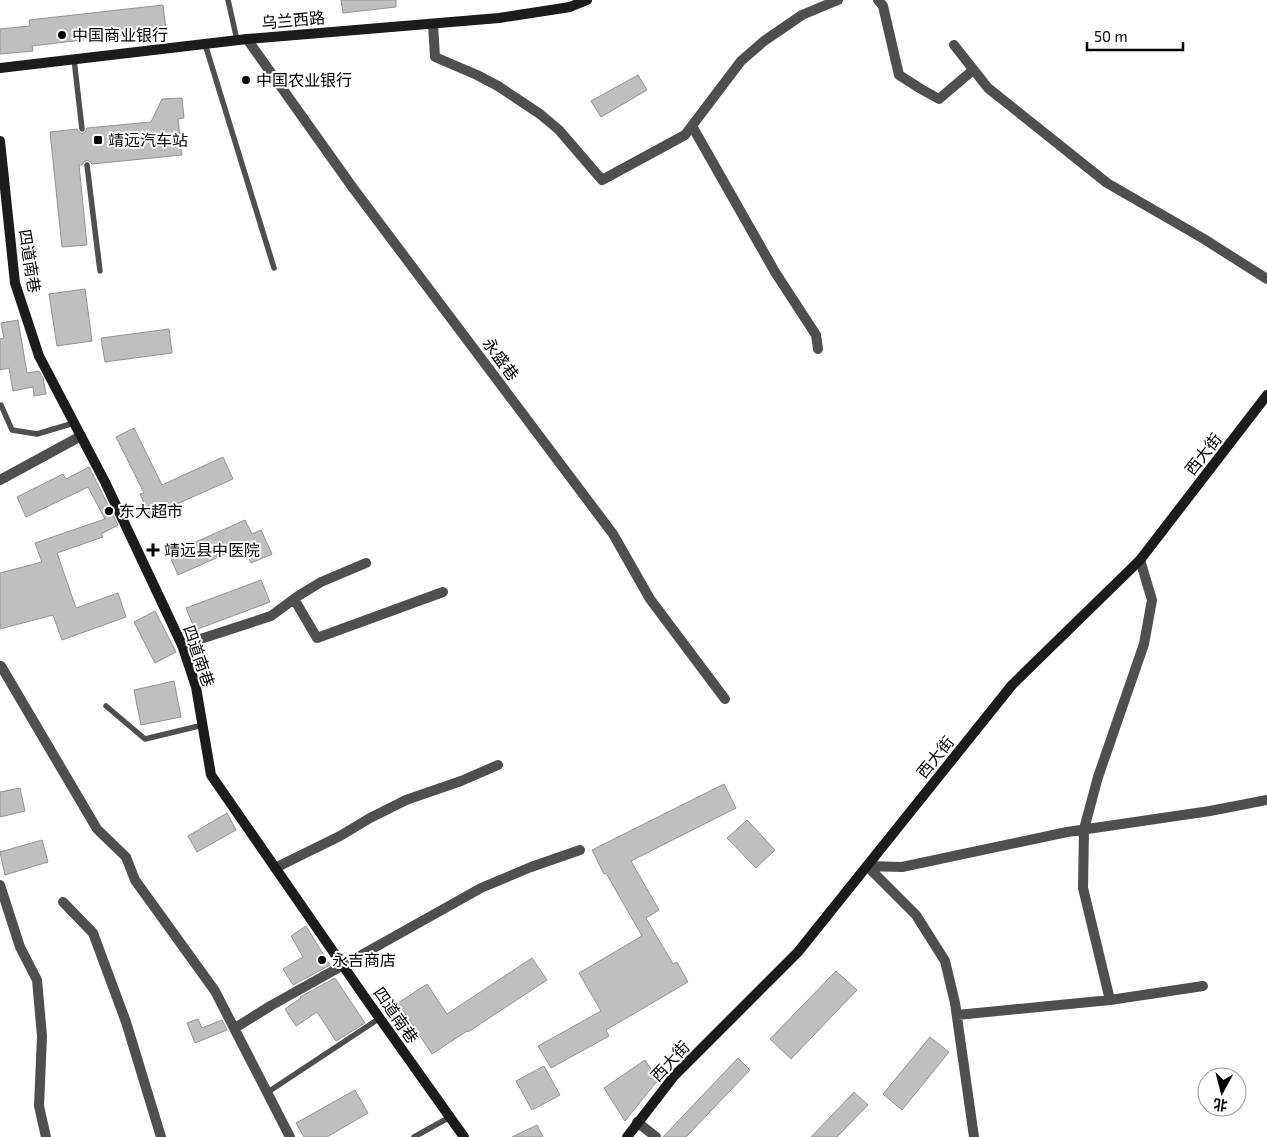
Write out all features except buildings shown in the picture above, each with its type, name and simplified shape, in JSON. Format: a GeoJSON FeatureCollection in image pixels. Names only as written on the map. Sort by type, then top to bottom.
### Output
{"type":"FeatureCollection","features":[{"type":"Feature","properties":{"kind":"main road","name":"乌兰西路"},"geometry":{"type":"LineString","coordinates":[[0,68],[242,40],[499,18],[570,6],[587,0]]}},
{"type":"Feature","properties":{"kind":"main road","name":"四道南巷"},"geometry":{"type":"LineString","coordinates":[[0,140],[15,283],[39,356],[105,482],[182,645],[196,687],[211,775],[464,1137]]}},
{"type":"Feature","properties":{"kind":"main road","name":"西大街"},"geometry":{"type":"LineString","coordinates":[[627,1137],[674,1076],[798,952],[1012,685],[1140,560],[1267,395]]}},
{"type":"Feature","properties":{"kind":"street"},"geometry":{"type":"LineString","coordinates":[[433,24],[435,57],[498,86],[540,114],[559,130],[602,180],[685,135],[741,61],[764,41],[802,15],[838,0]]}},
{"type":"Feature","properties":{"kind":"street"},"geometry":{"type":"LineString","coordinates":[[878,0],[883,6],[899,75],[921,90],[939,99],[973,70]]}},
{"type":"Feature","properties":{"kind":"street","name":"永盛巷"},"geometry":{"type":"LineString","coordinates":[[242,40],[613,534],[650,599],[725,699]]}},
{"type":"Feature","properties":{"kind":"street"},"geometry":{"type":"LineString","coordinates":[[954,45],[988,88],[1107,183],[1204,239],[1267,279]]}},
{"type":"Feature","properties":{"kind":"street"},"geometry":{"type":"LineString","coordinates":[[692,126],[775,272],[816,336],[818,349]]}},
{"type":"Feature","properties":{"kind":"street"},"geometry":{"type":"LineString","coordinates":[[0,480],[81,436]]}},
{"type":"Feature","properties":{"kind":"street"},"geometry":{"type":"LineString","coordinates":[[1110,1000],[1083,888],[1084,830],[1098,777],[1144,644],[1152,600],[1140,560]]}},
{"type":"Feature","properties":{"kind":"street"},"geometry":{"type":"LineString","coordinates":[[182,645],[271,616],[321,582],[366,563]]}},
{"type":"Feature","properties":{"kind":"street"},"geometry":{"type":"LineString","coordinates":[[294,599],[318,638],[443,592]]}},
{"type":"Feature","properties":{"kind":"street"},"geometry":{"type":"LineString","coordinates":[[1,666],[97,829],[126,857],[135,880],[215,991],[290,1137]]}},
{"type":"Feature","properties":{"kind":"street"},"geometry":{"type":"LineString","coordinates":[[275,868],[340,836],[406,800],[462,781],[498,765]]}},
{"type":"Feature","properties":{"kind":"street"},"geometry":{"type":"LineString","coordinates":[[867,866],[902,866],[1067,832],[1210,811],[1267,800]]}},
{"type":"Feature","properties":{"kind":"street"},"geometry":{"type":"LineString","coordinates":[[235,1028],[272,1005],[481,888],[531,866],[580,850]]}},
{"type":"Feature","properties":{"kind":"street"},"geometry":{"type":"LineString","coordinates":[[867,866],[916,915],[945,960],[957,1015],[974,1137]]}},
{"type":"Feature","properties":{"kind":"street"},"geometry":{"type":"LineString","coordinates":[[0,885],[20,947],[36,980],[42,1036],[39,1106],[46,1137]]}},
{"type":"Feature","properties":{"kind":"street"},"geometry":{"type":"LineString","coordinates":[[63,902],[93,933],[126,1022],[160,1137]]}},
{"type":"Feature","properties":{"kind":"street"},"geometry":{"type":"LineString","coordinates":[[957,1015],[1110,1000],[1203,986]]}},
{"type":"Feature","properties":{"kind":"street"},"geometry":{"type":"LineString","coordinates":[[637,1122],[656,1137]]}},
{"type":"Feature","properties":{"kind":"lane","name":"永盛巷"},"geometry":{"type":"LineString","coordinates":[[228,0],[242,40]]}},
{"type":"Feature","properties":{"kind":"lane"},"geometry":{"type":"LineString","coordinates":[[205,44],[274,268]]}},
{"type":"Feature","properties":{"kind":"lane"},"geometry":{"type":"LineString","coordinates":[[74,59],[82,129]]}},
{"type":"Feature","properties":{"kind":"lane"},"geometry":{"type":"LineString","coordinates":[[87,165],[100,271]]}},
{"type":"Feature","properties":{"kind":"lane"},"geometry":{"type":"LineString","coordinates":[[1,405],[12,430],[37,434],[74,423]]}},
{"type":"Feature","properties":{"kind":"lane"},"geometry":{"type":"LineString","coordinates":[[106,706],[145,739],[203,725]]}},
{"type":"Feature","properties":{"kind":"lane"},"geometry":{"type":"LineString","coordinates":[[268,1092],[380,1018]]}},
{"type":"Feature","properties":{"kind":"lane"},"geometry":{"type":"LineString","coordinates":[[414,1137],[450,1117]]}},
{"type":"Feature","properties":{"kind":"place","name":"中国商业银行"},"geometry":{"type":"Point","coordinates":[62,35]}},
{"type":"Feature","properties":{"kind":"place","name":"中国农业银行"},"geometry":{"type":"Point","coordinates":[246,80]}},
{"type":"Feature","properties":{"kind":"place","name":"靖远汽车站"},"geometry":{"type":"Point","coordinates":[98,140]}},
{"type":"Feature","properties":{"kind":"place","name":"东大超市"},"geometry":{"type":"Point","coordinates":[109,511]}},
{"type":"Feature","properties":{"kind":"place","name":"靖远县中医院"},"geometry":{"type":"Point","coordinates":[153,550]}},
{"type":"Feature","properties":{"kind":"place","name":"永吉商店"},"geometry":{"type":"Point","coordinates":[322,960]}}]}
